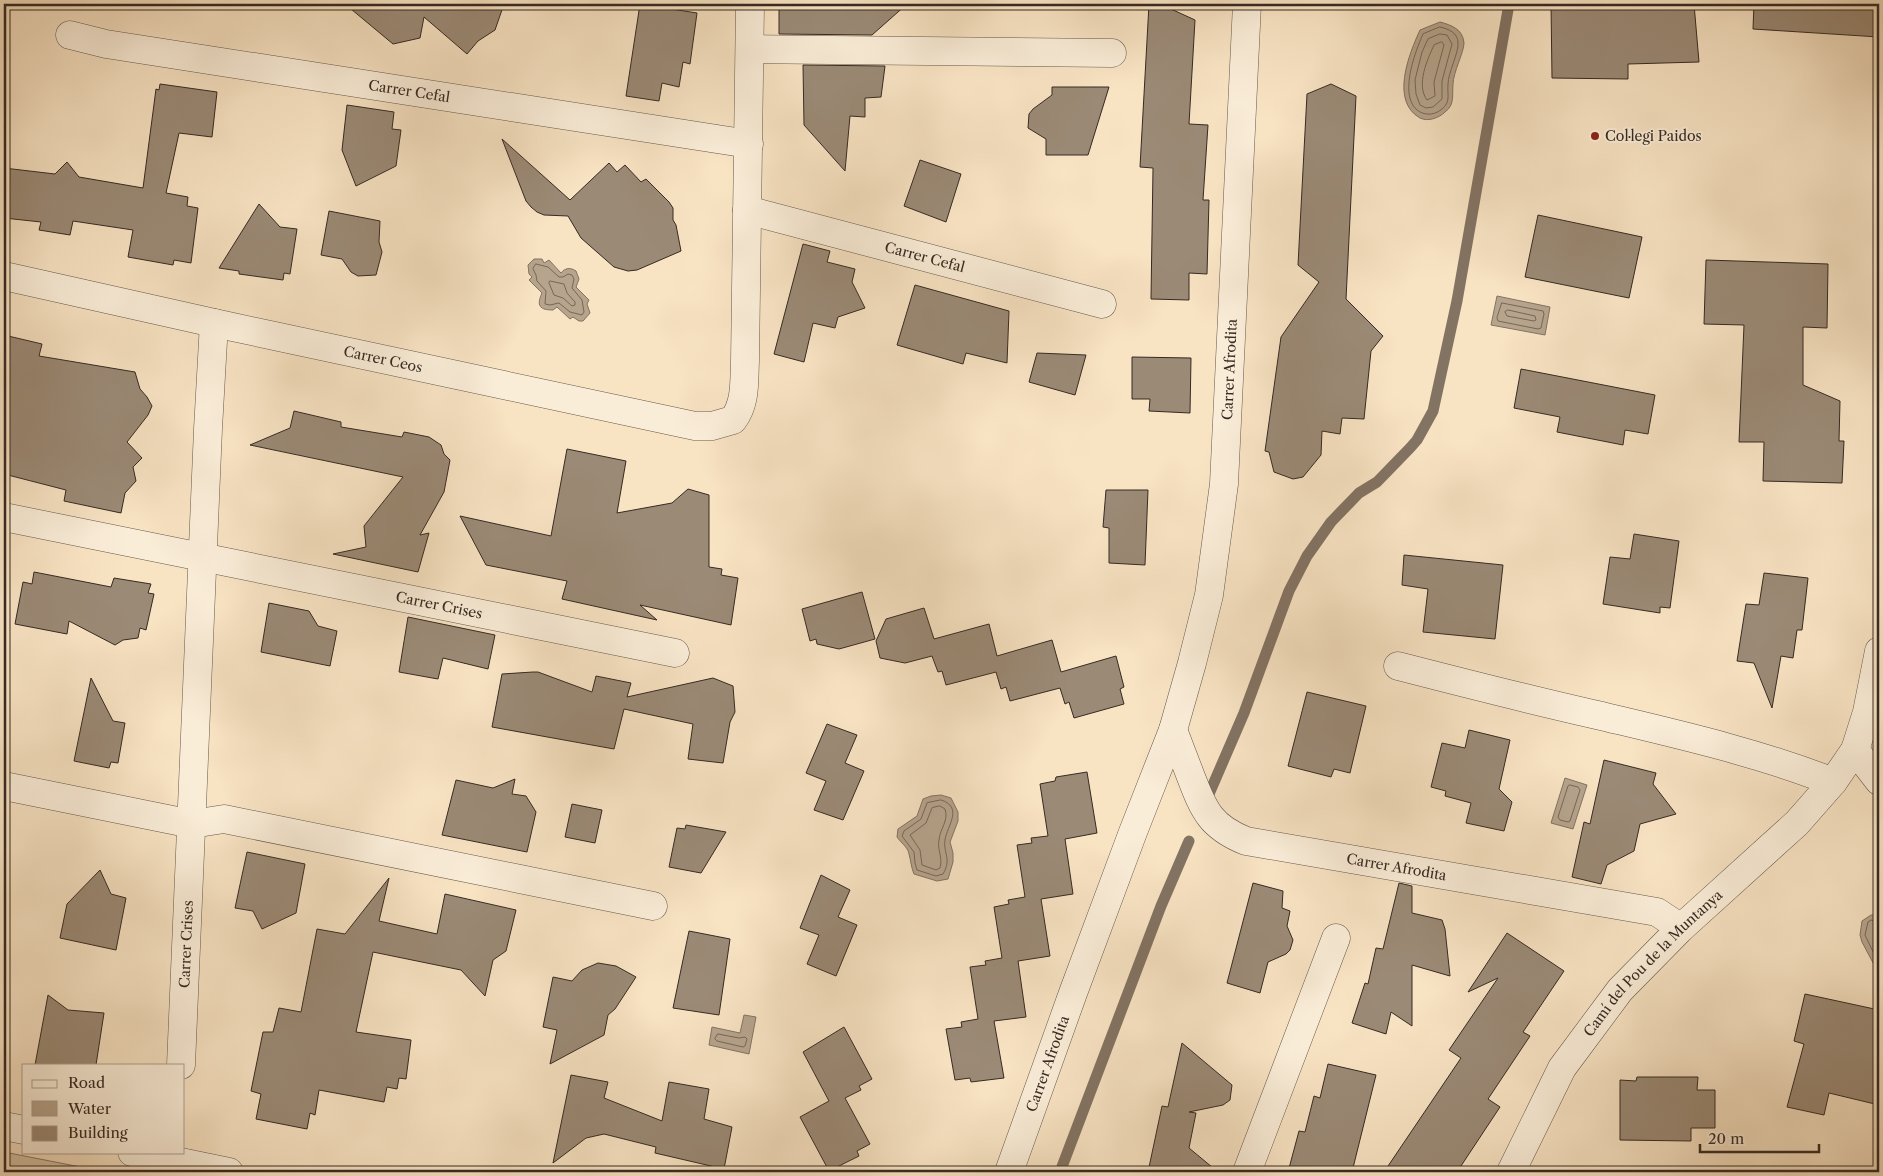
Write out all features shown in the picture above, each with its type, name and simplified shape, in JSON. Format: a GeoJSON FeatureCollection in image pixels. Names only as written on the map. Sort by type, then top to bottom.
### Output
{"type":"FeatureCollection","features":[{"type":"Feature","properties":{"kind":"street"},"geometry":{"type":"LineString","coordinates":[[747,210],[750,4]]}},
{"type":"Feature","properties":{"kind":"street","name":"Carrer Afrodita"},"geometry":{"type":"LineString","coordinates":[[1009,1172],[1090,948],[1173,730],[1209,595],[1224,484],[1247,4]]}},
{"type":"Feature","properties":{"kind":"street","name":"Carrer Cefal"},"geometry":{"type":"LineString","coordinates":[[70,35],[106,44],[749,144]]}},
{"type":"Feature","properties":{"kind":"street"},"geometry":{"type":"LineString","coordinates":[[750,49],[1112,53]]}},
{"type":"Feature","properties":{"kind":"street","name":"Carrer Cefal"},"geometry":{"type":"LineString","coordinates":[[747,210],[1102,304]]}},
{"type":"Feature","properties":{"kind":"street","name":"Carrer Ceos"},"geometry":{"type":"LineString","coordinates":[[4,276],[695,426],[712,426],[733,420],[740,409],[744,393],[747,210]]}},
{"type":"Feature","properties":{"kind":"street","name":"Carrer Crises"},"geometry":{"type":"LineString","coordinates":[[181,1064],[214,323]]}},
{"type":"Feature","properties":{"kind":"street","name":"Carrer Crises"},"geometry":{"type":"LineString","coordinates":[[4,517],[675,652]]}},
{"type":"Feature","properties":{"kind":"street","name":"Camí del Pou de la Muntanya"},"geometry":{"type":"LineString","coordinates":[[1511,1172],[1562,1068],[1620,990],[1681,928],[1798,824],[1833,782],[1867,749],[1867,712],[1879,650]]}},
{"type":"Feature","properties":{"kind":"street"},"geometry":{"type":"LineString","coordinates":[[1398,666],[1506,694],[1664,731],[1792,766],[1833,782]]}},
{"type":"Feature","properties":{"kind":"street","name":"Carrer Afrodita"},"geometry":{"type":"LineString","coordinates":[[1173,730],[1202,807],[1215,823],[1230,835],[1246,841],[1657,912],[1681,928]]}},
{"type":"Feature","properties":{"kind":"street"},"geometry":{"type":"LineString","coordinates":[[1867,749],[1879,781]]}},
{"type":"Feature","properties":{"kind":"street"},"geometry":{"type":"LineString","coordinates":[[4,786],[192,824],[224,819],[653,906]]}},
{"type":"Feature","properties":{"kind":"street"},"geometry":{"type":"LineString","coordinates":[[1247,1172],[1336,938]]}},
{"type":"Feature","properties":{"kind":"street"},"geometry":{"type":"LineString","coordinates":[[4,1126],[22,1130]]}},
{"type":"Feature","properties":{"kind":"street"},"geometry":{"type":"LineString","coordinates":[[150,1154],[176,1157],[229,1172]]}},
{"type":"Feature","properties":{"kind":"shaded area"},"geometry":{"type":"Polygon","coordinates":[[[4,1152],[106,1172],[4,1172],[4,1152]]]}},
{"type":"Feature","properties":{"kind":"water"},"geometry":{"type":"Polygon","coordinates":[[[1440,22],[1452,26],[1459,31],[1463,38],[1464,47],[1453,79],[1450,106],[1437,118],[1423,119],[1411,110],[1406,100],[1404,89],[1407,64],[1420,30],[1440,22]]]}},
{"type":"Feature","properties":{"kind":"water"},"geometry":{"type":"Polygon","coordinates":[[[534,259],[542,259],[544,263],[549,260],[561,273],[568,269],[576,271],[579,279],[576,287],[589,300],[587,304],[590,313],[583,321],[573,317],[570,319],[557,307],[553,310],[540,306],[539,301],[542,293],[529,280],[532,277],[529,274],[528,265],[534,259]]]}},
{"type":"Feature","properties":{"kind":"water"},"geometry":{"type":"Polygon","coordinates":[[[1497,296],[1550,307],[1545,335],[1491,325],[1497,296]]]}},
{"type":"Feature","properties":{"kind":"water"},"geometry":{"type":"Polygon","coordinates":[[[1565,778],[1587,785],[1573,829],[1551,823],[1565,778]]]}},
{"type":"Feature","properties":{"kind":"water"},"geometry":{"type":"Polygon","coordinates":[[[941,795],[951,798],[958,812],[958,821],[950,842],[953,862],[948,879],[937,881],[914,874],[906,847],[897,837],[898,829],[917,816],[923,799],[941,795]]]}},
{"type":"Feature","properties":{"kind":"water"},"geometry":{"type":"Polygon","coordinates":[[[1871,915],[1876,915],[1879,918],[1879,974],[1860,935],[1862,921],[1871,915]]]}},
{"type":"Feature","properties":{"kind":"water"},"geometry":{"type":"Polygon","coordinates":[[[744,1015],[756,1017],[749,1054],[709,1045],[712,1027],[740,1033],[744,1015]]]}},
{"type":"Feature","properties":{"kind":"building"},"geometry":{"type":"Polygon","coordinates":[[[345,4],[504,4],[495,30],[478,41],[467,54],[424,17],[420,38],[393,44],[345,4]]]}},
{"type":"Feature","properties":{"kind":"building"},"geometry":{"type":"Polygon","coordinates":[[[640,4],[697,13],[690,64],[683,62],[679,87],[662,83],[659,101],[626,96],[640,4]]]}},
{"type":"Feature","properties":{"kind":"building"},"geometry":{"type":"Polygon","coordinates":[[[779,4],[907,4],[872,35],[779,34],[779,4]]]}},
{"type":"Feature","properties":{"kind":"building"},"geometry":{"type":"Polygon","coordinates":[[[1149,4],[1160,4],[1195,20],[1189,124],[1208,125],[1203,200],[1209,200],[1207,274],[1189,273],[1189,300],[1151,299],[1153,168],[1140,167],[1149,4]]]}},
{"type":"Feature","properties":{"kind":"building"},"geometry":{"type":"Polygon","coordinates":[[[1551,4],[1694,4],[1699,62],[1628,64],[1628,79],[1552,78],[1551,4]]]}},
{"type":"Feature","properties":{"kind":"building"},"geometry":{"type":"Polygon","coordinates":[[[1754,4],[1879,4],[1879,37],[1753,29],[1754,4]]]}},
{"type":"Feature","properties":{"kind":"building"},"geometry":{"type":"Polygon","coordinates":[[[803,65],[885,66],[881,97],[865,98],[865,117],[850,116],[845,171],[804,125],[803,65]]]}},
{"type":"Feature","properties":{"kind":"building"},"geometry":{"type":"Polygon","coordinates":[[[160,84],[217,92],[212,137],[179,133],[166,193],[188,197],[187,206],[198,208],[191,263],[174,260],[173,265],[128,257],[133,230],[73,221],[70,235],[39,230],[41,222],[4,218],[4,168],[55,174],[67,162],[79,177],[143,188],[156,89],[159,90],[160,84]]]}},
{"type":"Feature","properties":{"kind":"building"},"geometry":{"type":"Polygon","coordinates":[[[1331,84],[1356,96],[1346,299],[1383,336],[1371,351],[1364,419],[1342,418],[1340,434],[1322,431],[1321,455],[1303,477],[1293,479],[1274,472],[1269,452],[1265,451],[1281,337],[1319,282],[1298,265],[1307,94],[1331,84]]]}},
{"type":"Feature","properties":{"kind":"building"},"geometry":{"type":"Polygon","coordinates":[[[1052,87],[1109,87],[1088,155],[1046,155],[1046,139],[1028,128],[1029,114],[1052,95],[1052,87]]]}},
{"type":"Feature","properties":{"kind":"building"},"geometry":{"type":"Polygon","coordinates":[[[347,105],[394,112],[392,129],[401,130],[396,166],[356,186],[342,150],[347,105]]]}},
{"type":"Feature","properties":{"kind":"building"},"geometry":{"type":"Polygon","coordinates":[[[502,139],[570,200],[609,163],[617,172],[625,165],[641,182],[646,179],[673,208],[673,220],[676,225],[681,251],[637,270],[628,271],[614,267],[581,238],[568,216],[544,215],[531,207],[526,201],[502,139]]]}},
{"type":"Feature","properties":{"kind":"building"},"geometry":{"type":"Polygon","coordinates":[[[920,160],[961,174],[946,222],[904,206],[920,160]]]}},
{"type":"Feature","properties":{"kind":"building"},"geometry":{"type":"Polygon","coordinates":[[[259,204],[280,227],[297,229],[290,274],[284,273],[283,280],[239,274],[239,271],[219,268],[259,204]]]}},
{"type":"Feature","properties":{"kind":"building"},"geometry":{"type":"Polygon","coordinates":[[[329,211],[380,221],[379,242],[382,252],[376,275],[358,276],[351,272],[342,259],[321,255],[329,211]]]}},
{"type":"Feature","properties":{"kind":"building"},"geometry":{"type":"Polygon","coordinates":[[[1538,215],[1642,237],[1629,298],[1525,277],[1538,215]]]}},
{"type":"Feature","properties":{"kind":"building"},"geometry":{"type":"Polygon","coordinates":[[[803,244],[830,251],[827,262],[855,269],[852,282],[865,308],[838,317],[835,328],[813,323],[804,362],[774,354],[803,244]]]}},
{"type":"Feature","properties":{"kind":"building"},"geometry":{"type":"Polygon","coordinates":[[[1706,260],[1828,264],[1827,328],[1803,327],[1803,385],[1840,401],[1839,441],[1844,441],[1842,483],[1763,481],[1764,442],[1739,442],[1744,325],[1704,324],[1706,260]]]}},
{"type":"Feature","properties":{"kind":"building"},"geometry":{"type":"Polygon","coordinates":[[[915,285],[1009,311],[1007,363],[966,353],[963,364],[897,345],[915,285]]]}},
{"type":"Feature","properties":{"kind":"building"},"geometry":{"type":"Polygon","coordinates":[[[4,335],[42,344],[39,356],[135,372],[140,389],[152,406],[148,415],[127,442],[142,458],[133,467],[136,481],[125,493],[121,513],[64,501],[66,490],[4,474],[4,335]]]}},
{"type":"Feature","properties":{"kind":"building"},"geometry":{"type":"Polygon","coordinates":[[[1037,353],[1086,355],[1075,395],[1029,382],[1037,353]]]}},
{"type":"Feature","properties":{"kind":"building"},"geometry":{"type":"Polygon","coordinates":[[[1132,357],[1191,358],[1190,413],[1149,411],[1150,399],[1132,399],[1132,357]]]}},
{"type":"Feature","properties":{"kind":"building"},"geometry":{"type":"Polygon","coordinates":[[[1521,369],[1655,395],[1648,434],[1625,430],[1623,445],[1557,432],[1560,417],[1514,408],[1521,369]]]}},
{"type":"Feature","properties":{"kind":"building"},"geometry":{"type":"Polygon","coordinates":[[[294,411],[341,422],[341,427],[402,437],[404,432],[429,437],[441,445],[444,454],[450,460],[444,492],[420,535],[429,533],[418,572],[333,554],[366,547],[364,526],[403,477],[250,445],[290,428],[294,411]]]}},
{"type":"Feature","properties":{"kind":"building"},"geometry":{"type":"Polygon","coordinates":[[[567,449],[626,461],[617,513],[672,503],[688,489],[709,495],[709,567],[722,569],[721,575],[738,578],[731,625],[640,605],[657,620],[562,599],[567,581],[486,565],[460,516],[551,536],[567,449]]]}},
{"type":"Feature","properties":{"kind":"building"},"geometry":{"type":"Polygon","coordinates":[[[1106,490],[1148,490],[1145,565],[1109,563],[1109,528],[1103,527],[1106,490]]]}},
{"type":"Feature","properties":{"kind":"building"},"geometry":{"type":"Polygon","coordinates":[[[1634,534],[1679,541],[1670,608],[1660,607],[1660,613],[1603,604],[1610,557],[1630,559],[1634,534]]]}},
{"type":"Feature","properties":{"kind":"building"},"geometry":{"type":"Polygon","coordinates":[[[1404,555],[1503,565],[1495,639],[1423,632],[1428,589],[1402,585],[1404,555]]]}},
{"type":"Feature","properties":{"kind":"building"},"geometry":{"type":"Polygon","coordinates":[[[34,572],[111,587],[114,578],[151,584],[148,593],[154,594],[146,630],[140,628],[138,638],[123,640],[115,645],[69,621],[67,634],[15,624],[23,582],[32,584],[34,572]]]}},
{"type":"Feature","properties":{"kind":"building"},"geometry":{"type":"Polygon","coordinates":[[[1764,573],[1808,578],[1802,630],[1797,630],[1793,658],[1781,656],[1772,708],[1754,663],[1737,661],[1746,604],[1759,605],[1764,573]]]}},
{"type":"Feature","properties":{"kind":"building"},"geometry":{"type":"Polygon","coordinates":[[[862,592],[875,639],[839,649],[817,644],[816,639],[810,641],[802,609],[862,592]]]}},
{"type":"Feature","properties":{"kind":"building"},"geometry":{"type":"Polygon","coordinates":[[[269,603],[309,611],[318,626],[337,631],[330,666],[261,652],[269,603]]]}},
{"type":"Feature","properties":{"kind":"building"},"geometry":{"type":"Polygon","coordinates":[[[924,608],[934,639],[989,624],[997,656],[1052,640],[1061,672],[1116,656],[1124,687],[1120,689],[1124,704],[1074,718],[1069,702],[1065,704],[1060,688],[1010,701],[1006,687],[1001,689],[996,672],[946,685],[942,671],[938,672],[932,656],[905,663],[880,658],[876,641],[886,619],[924,608]]]}},
{"type":"Feature","properties":{"kind":"building"},"geometry":{"type":"Polygon","coordinates":[[[408,617],[495,635],[488,669],[443,658],[438,679],[399,672],[408,617]]]}},
{"type":"Feature","properties":{"kind":"building"},"geometry":{"type":"Polygon","coordinates":[[[538,672],[592,692],[596,676],[631,683],[627,697],[713,678],[733,686],[735,712],[730,722],[723,763],[688,759],[693,724],[624,709],[614,749],[492,727],[502,674],[538,672]]]}},
{"type":"Feature","properties":{"kind":"building"},"geometry":{"type":"Polygon","coordinates":[[[91,678],[113,721],[125,723],[118,763],[111,762],[109,768],[74,761],[91,678]]]}},
{"type":"Feature","properties":{"kind":"building"},"geometry":{"type":"Polygon","coordinates":[[[1307,692],[1366,706],[1350,773],[1334,769],[1331,777],[1288,766],[1307,692]]]}},
{"type":"Feature","properties":{"kind":"building"},"geometry":{"type":"Polygon","coordinates":[[[827,724],[857,735],[845,763],[864,771],[843,820],[814,810],[826,781],[806,773],[827,724]]]}},
{"type":"Feature","properties":{"kind":"building"},"geometry":{"type":"Polygon","coordinates":[[[1469,730],[1510,740],[1499,789],[1512,802],[1504,831],[1466,823],[1471,803],[1445,796],[1446,791],[1431,787],[1442,743],[1465,748],[1469,730]]]}},
{"type":"Feature","properties":{"kind":"building"},"geometry":{"type":"Polygon","coordinates":[[[1604,760],[1656,773],[1653,784],[1676,814],[1640,824],[1634,851],[1607,865],[1601,884],[1572,877],[1584,822],[1590,824],[1604,760]]]}},
{"type":"Feature","properties":{"kind":"building"},"geometry":{"type":"Polygon","coordinates":[[[1087,772],[1097,833],[1065,839],[1073,894],[1041,899],[1050,956],[1018,961],[1026,1017],[994,1021],[1004,1078],[971,1082],[970,1078],[955,1080],[946,1029],[962,1027],[961,1022],[978,1019],[970,967],[986,965],[985,961],[1002,958],[994,907],[1009,904],[1008,900],[1025,897],[1017,845],[1032,843],[1031,838],[1048,836],[1040,784],[1055,781],[1056,777],[1087,772]]]}},
{"type":"Feature","properties":{"kind":"building"},"geometry":{"type":"Polygon","coordinates":[[[515,779],[512,794],[526,796],[536,812],[527,852],[442,835],[456,780],[493,788],[515,779]]]}},
{"type":"Feature","properties":{"kind":"building"},"geometry":{"type":"Polygon","coordinates":[[[572,804],[602,810],[595,843],[565,837],[572,804]]]}},
{"type":"Feature","properties":{"kind":"building"},"geometry":{"type":"Polygon","coordinates":[[[686,825],[726,832],[701,873],[669,867],[677,828],[685,829],[686,825]]]}},
{"type":"Feature","properties":{"kind":"building"},"geometry":{"type":"Polygon","coordinates":[[[247,852],[305,864],[296,913],[262,929],[253,911],[235,908],[247,852]]]}},
{"type":"Feature","properties":{"kind":"building"},"geometry":{"type":"Polygon","coordinates":[[[100,870],[111,894],[126,898],[116,950],[60,938],[67,904],[100,870]]]}},
{"type":"Feature","properties":{"kind":"building"},"geometry":{"type":"Polygon","coordinates":[[[821,875],[850,890],[838,917],[857,925],[836,976],[807,964],[819,935],[800,928],[821,875]]]}},
{"type":"Feature","properties":{"kind":"building"},"geometry":{"type":"Polygon","coordinates":[[[389,878],[379,921],[437,934],[445,894],[516,910],[506,951],[493,960],[485,996],[461,970],[373,952],[356,1032],[411,1040],[406,1079],[399,1078],[397,1089],[387,1087],[384,1102],[319,1090],[315,1115],[310,1113],[307,1129],[256,1119],[261,1094],[251,1091],[263,1032],[273,1032],[279,1008],[301,1012],[317,929],[345,934],[389,878]]]}},
{"type":"Feature","properties":{"kind":"building"},"geometry":{"type":"Polygon","coordinates":[[[1253,883],[1283,891],[1282,908],[1290,911],[1287,926],[1293,940],[1290,950],[1286,954],[1268,962],[1260,993],[1227,983],[1253,883]]]}},
{"type":"Feature","properties":{"kind":"building"},"geometry":{"type":"Polygon","coordinates":[[[1399,883],[1412,886],[1412,913],[1442,920],[1445,929],[1450,976],[1412,965],[1412,1026],[1391,1012],[1386,1034],[1352,1023],[1365,983],[1368,984],[1376,948],[1383,949],[1399,883]]]}},
{"type":"Feature","properties":{"kind":"building"},"geometry":{"type":"Polygon","coordinates":[[[689,931],[730,939],[719,1015],[673,1008],[689,931]]]}},
{"type":"Feature","properties":{"kind":"building"},"geometry":{"type":"Polygon","coordinates":[[[1507,933],[1564,971],[1523,1032],[1530,1036],[1488,1099],[1500,1107],[1457,1172],[1384,1172],[1461,1058],[1449,1050],[1498,978],[1468,992],[1507,933]]]}},
{"type":"Feature","properties":{"kind":"building"},"geometry":{"type":"Polygon","coordinates":[[[598,963],[616,966],[636,977],[615,1009],[608,1015],[604,1035],[550,1064],[557,1030],[543,1027],[553,977],[572,981],[582,970],[598,963]]]}},
{"type":"Feature","properties":{"kind":"building"},"geometry":{"type":"Polygon","coordinates":[[[1805,994],[1879,1010],[1879,1105],[1829,1093],[1824,1115],[1787,1107],[1804,1044],[1794,1041],[1805,994]]]}},
{"type":"Feature","properties":{"kind":"building"},"geometry":{"type":"Polygon","coordinates":[[[48,995],[68,1010],[104,1013],[96,1064],[35,1064],[48,995]]]}},
{"type":"Feature","properties":{"kind":"building"},"geometry":{"type":"Polygon","coordinates":[[[844,1027],[872,1079],[859,1086],[861,1090],[845,1098],[870,1144],[857,1151],[859,1156],[829,1171],[800,1117],[829,1101],[803,1052],[844,1027]]]}},
{"type":"Feature","properties":{"kind":"building"},"geometry":{"type":"Polygon","coordinates":[[[1182,1043],[1232,1085],[1230,1100],[1223,1105],[1189,1112],[1196,1113],[1189,1148],[1218,1172],[1148,1172],[1162,1106],[1168,1107],[1182,1043]]]}},
{"type":"Feature","properties":{"kind":"building"},"geometry":{"type":"Polygon","coordinates":[[[1328,1064],[1376,1075],[1352,1172],[1288,1172],[1299,1131],[1305,1132],[1314,1096],[1320,1098],[1328,1064]]]}},
{"type":"Feature","properties":{"kind":"building"},"geometry":{"type":"Polygon","coordinates":[[[571,1075],[608,1082],[604,1098],[662,1121],[669,1082],[709,1089],[704,1119],[732,1127],[724,1169],[655,1153],[656,1147],[604,1134],[586,1138],[553,1163],[571,1075]]]}},
{"type":"Feature","properties":{"kind":"building"},"geometry":{"type":"Polygon","coordinates":[[[1637,1077],[1698,1077],[1697,1090],[1715,1090],[1715,1128],[1691,1128],[1691,1141],[1620,1140],[1620,1080],[1636,1081],[1637,1077]]]}},
{"type":"Feature","properties":{"kind":"waterway"},"geometry":{"type":"LineString","coordinates":[[1209,794],[1244,713],[1289,591],[1307,556],[1331,522],[1359,493],[1377,482],[1417,440],[1433,411],[1457,301],[1509,4]]}},
{"type":"Feature","properties":{"kind":"waterway"},"geometry":{"type":"LineString","coordinates":[[1060,1172],[1161,906],[1189,841]]}},
{"type":"Feature","properties":{"kind":"place","name":"Col·legi Paidos"},"geometry":{"type":"Point","coordinates":[1595,136]}}]}
